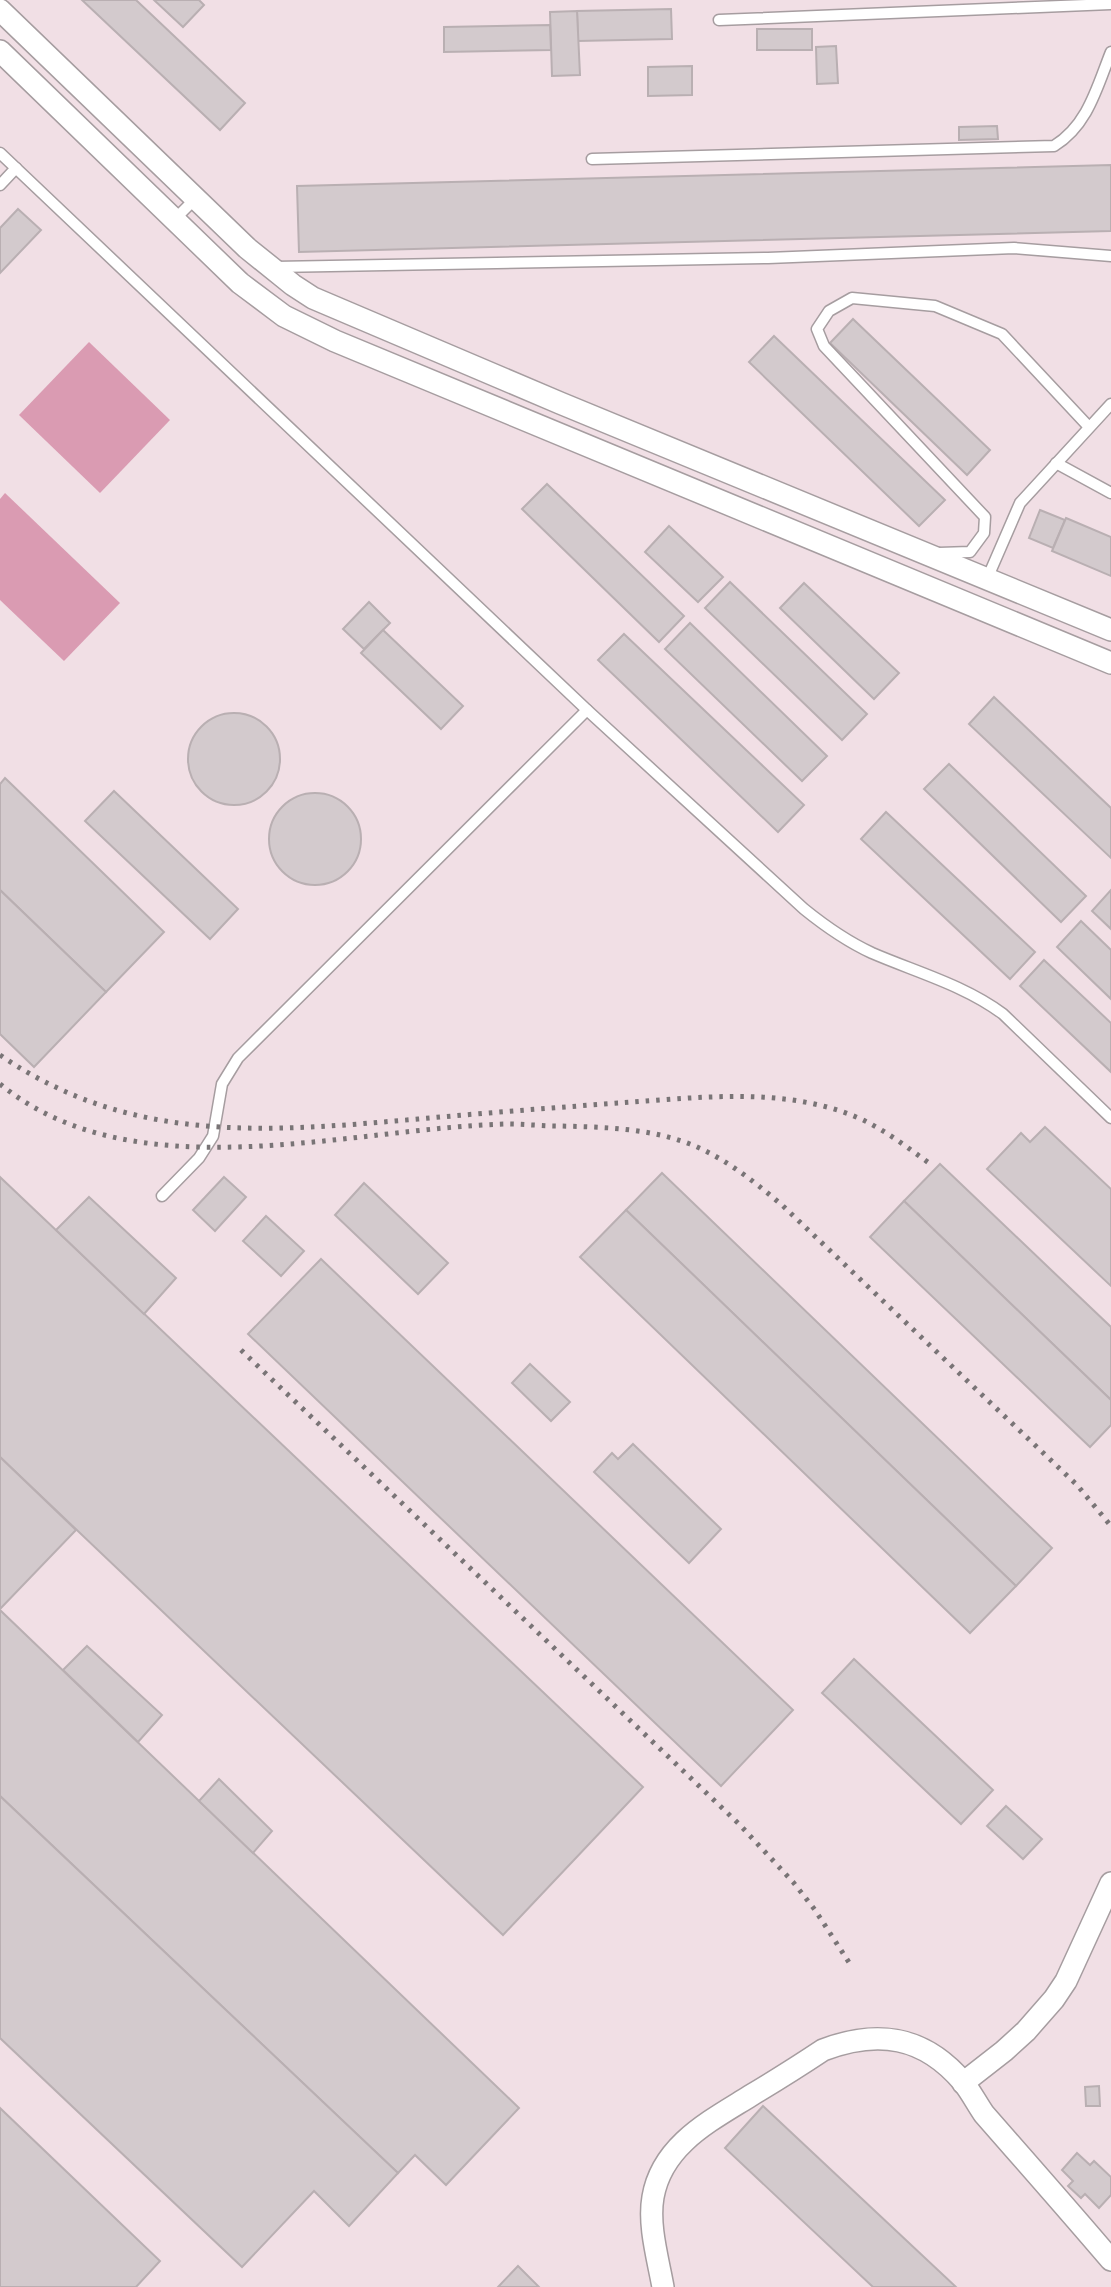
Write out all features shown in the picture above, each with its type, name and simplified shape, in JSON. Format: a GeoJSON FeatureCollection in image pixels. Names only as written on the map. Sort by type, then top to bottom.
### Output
{"type":"FeatureCollection","features":[{"type":"Feature","properties":{"kind":"street"},"geometry":{"type":"LineString","coordinates":[[0,10],[268,267],[307,311],[554,416],[975,607],[1111,663]]}},
{"type":"Feature","properties":{"kind":"street"},"geometry":{"type":"LineString","coordinates":[[0,51],[240,284],[263,303],[307,311],[554,416],[925,554],[1111,630]]}},
{"type":"Feature","properties":{"kind":"street"},"geometry":{"type":"LineString","coordinates":[[975,607],[987,579]]}},
{"type":"Feature","properties":{"kind":"street"},"geometry":{"type":"LineString","coordinates":[[963,2082],[1004,2052],[1054,1999],[1066,1981],[1111,1883]]}},
{"type":"Feature","properties":{"kind":"street"},"geometry":{"type":"LineString","coordinates":[[663,2287],[652,2215],[653,2197],[667,2160],[699,2128],[823,2050],[864,2038],[887,2038],[922,2050],[942,2063],[963,2082],[984,2113],[1111,2260]]}},
{"type":"Feature","properties":{"kind":"lane"},"geometry":{"type":"LineString","coordinates":[[719,20],[1111,4]]}},
{"type":"Feature","properties":{"kind":"lane"},"geometry":{"type":"LineString","coordinates":[[592,159],[1054,146],[1069,137],[1085,114],[1111,52]]}},
{"type":"Feature","properties":{"kind":"lane"},"geometry":{"type":"LineString","coordinates":[[0,153],[587,710],[804,909],[835,934],[870,952],[983,999],[1003,1014],[1111,1118]]}},
{"type":"Feature","properties":{"kind":"lane"},"geometry":{"type":"LineString","coordinates":[[0,185],[16,168]]}},
{"type":"Feature","properties":{"kind":"lane"},"geometry":{"type":"LineString","coordinates":[[174,220],[195,199]]}},
{"type":"Feature","properties":{"kind":"lane"},"geometry":{"type":"LineString","coordinates":[[268,267],[768,258],[1014,248],[1111,256]]}},
{"type":"Feature","properties":{"kind":"lane"},"geometry":{"type":"LineString","coordinates":[[925,554],[970,552],[984,533],[985,517],[824,346],[817,329],[829,311],[852,298],[935,306],[1002,334],[1089,427]]}},
{"type":"Feature","properties":{"kind":"lane"},"geometry":{"type":"LineString","coordinates":[[987,579],[1020,503],[1111,404]]}},
{"type":"Feature","properties":{"kind":"lane"},"geometry":{"type":"LineString","coordinates":[[1056,463],[1111,493]]}},
{"type":"Feature","properties":{"kind":"lane"},"geometry":{"type":"LineString","coordinates":[[162,1196],[199,1158],[213,1136],[222,1084],[238,1058],[587,710]]}},
{"type":"Feature","properties":{"kind":"shaded area"},"geometry":{"type":"Polygon","coordinates":[[[0,0],[1111,0],[1111,2287],[0,2287],[0,0]]]}},
{"type":"Feature","properties":{"kind":"shaded area"},"geometry":{"type":"Polygon","coordinates":[[[89,342],[170,420],[100,493],[19,415],[89,342]]]}},
{"type":"Feature","properties":{"kind":"shaded area"},"geometry":{"type":"Polygon","coordinates":[[[5,493],[120,603],[64,661],[0,600],[0,499],[5,493]]]}},
{"type":"Feature","properties":{"kind":"building"},"geometry":{"type":"Polygon","coordinates":[[[82,0],[136,0],[245,103],[220,130],[82,0]]]}},
{"type":"Feature","properties":{"kind":"building"},"geometry":{"type":"Polygon","coordinates":[[[154,0],[199,0],[204,5],[183,27],[154,0]]]}},
{"type":"Feature","properties":{"kind":"building"},"geometry":{"type":"Polygon","coordinates":[[[671,9],[672,39],[578,41],[577,11],[671,9]]]}},
{"type":"Feature","properties":{"kind":"building"},"geometry":{"type":"Polygon","coordinates":[[[577,11],[580,75],[552,76],[550,12],[577,11]]]}},
{"type":"Feature","properties":{"kind":"building"},"geometry":{"type":"Polygon","coordinates":[[[550,25],[551,50],[444,52],[444,27],[550,25]]]}},
{"type":"Feature","properties":{"kind":"building"},"geometry":{"type":"Polygon","coordinates":[[[757,29],[812,29],[812,50],[757,50],[757,29]]]}},
{"type":"Feature","properties":{"kind":"building"},"geometry":{"type":"Polygon","coordinates":[[[836,46],[838,83],[817,84],[816,47],[836,46]]]}},
{"type":"Feature","properties":{"kind":"building"},"geometry":{"type":"Polygon","coordinates":[[[692,66],[692,95],[648,96],[648,67],[692,66]]]}},
{"type":"Feature","properties":{"kind":"building"},"geometry":{"type":"Polygon","coordinates":[[[997,126],[998,139],[959,140],[959,127],[997,126]]]}},
{"type":"Feature","properties":{"kind":"building"},"geometry":{"type":"Polygon","coordinates":[[[1111,165],[1111,231],[299,252],[297,186],[1111,165]]]}},
{"type":"Feature","properties":{"kind":"building"},"geometry":{"type":"Polygon","coordinates":[[[18,209],[41,230],[0,273],[0,228],[18,209]]]}},
{"type":"Feature","properties":{"kind":"building"},"geometry":{"type":"Polygon","coordinates":[[[853,319],[990,450],[967,475],[830,343],[853,319]]]}},
{"type":"Feature","properties":{"kind":"building"},"geometry":{"type":"Polygon","coordinates":[[[774,336],[945,500],[919,526],[749,362],[774,336]]]}},
{"type":"Feature","properties":{"kind":"building"},"geometry":{"type":"Polygon","coordinates":[[[547,484],[684,616],[659,642],[522,509],[547,484]]]}},
{"type":"Feature","properties":{"kind":"building"},"geometry":{"type":"Polygon","coordinates":[[[1040,510],[1065,520],[1053,548],[1029,538],[1040,510]]]}},
{"type":"Feature","properties":{"kind":"building"},"geometry":{"type":"Polygon","coordinates":[[[1066,518],[1111,537],[1111,576],[1052,551],[1066,518]]]}},
{"type":"Feature","properties":{"kind":"building"},"geometry":{"type":"Polygon","coordinates":[[[669,526],[723,577],[698,602],[645,552],[669,526]]]}},
{"type":"Feature","properties":{"kind":"building"},"geometry":{"type":"Polygon","coordinates":[[[730,582],[867,714],[842,740],[705,608],[730,582]]]}},
{"type":"Feature","properties":{"kind":"building"},"geometry":{"type":"Polygon","coordinates":[[[804,583],[899,673],[874,699],[780,608],[804,583]]]}},
{"type":"Feature","properties":{"kind":"building"},"geometry":{"type":"Polygon","coordinates":[[[369,602],[390,623],[364,649],[343,629],[369,602]]]}},
{"type":"Feature","properties":{"kind":"building"},"geometry":{"type":"Polygon","coordinates":[[[690,623],[827,756],[802,781],[665,649],[690,623]]]}},
{"type":"Feature","properties":{"kind":"building"},"geometry":{"type":"Polygon","coordinates":[[[383,630],[463,706],[441,729],[361,653],[383,630]]]}},
{"type":"Feature","properties":{"kind":"building"},"geometry":{"type":"Polygon","coordinates":[[[624,634],[804,805],[778,832],[598,660],[624,634]]]}},
{"type":"Feature","properties":{"kind":"building"},"geometry":{"type":"Polygon","coordinates":[[[994,697],[1111,808],[1111,858],[969,724],[994,697]]]}},
{"type":"Feature","properties":{"kind":"building"},"geometry":{"type":"Polygon","coordinates":[[[234,713],[251,717],[266,727],[276,742],[280,759],[276,776],[266,791],[251,801],[234,805],[217,801],[202,791],[192,776],[188,759],[192,742],[202,727],[217,717],[234,713]]]}},
{"type":"Feature","properties":{"kind":"building"},"geometry":{"type":"Polygon","coordinates":[[[949,764],[1086,896],[1061,922],[924,789],[949,764]]]}},
{"type":"Feature","properties":{"kind":"building"},"geometry":{"type":"Polygon","coordinates":[[[5,778],[164,932],[106,992],[0,890],[0,784],[5,778]]]}},
{"type":"Feature","properties":{"kind":"building"},"geometry":{"type":"Polygon","coordinates":[[[114,791],[238,909],[210,939],[85,821],[114,791]]]}},
{"type":"Feature","properties":{"kind":"building"},"geometry":{"type":"Polygon","coordinates":[[[315,793],[332,797],[347,807],[357,822],[361,839],[357,856],[347,871],[332,881],[315,885],[298,881],[283,871],[273,856],[269,839],[273,822],[283,807],[298,797],[315,793]]]}},
{"type":"Feature","properties":{"kind":"building"},"geometry":{"type":"Polygon","coordinates":[[[886,812],[1035,952],[1010,979],[861,839],[886,812]]]}},
{"type":"Feature","properties":{"kind":"building"},"geometry":{"type":"Polygon","coordinates":[[[0,890],[106,992],[34,1067],[0,1034],[0,890]]]}},
{"type":"Feature","properties":{"kind":"building"},"geometry":{"type":"Polygon","coordinates":[[[1111,890],[1111,929],[1092,911],[1111,890]]]}},
{"type":"Feature","properties":{"kind":"building"},"geometry":{"type":"Polygon","coordinates":[[[1081,921],[1111,950],[1111,999],[1057,947],[1081,921]]]}},
{"type":"Feature","properties":{"kind":"building"},"geometry":{"type":"Polygon","coordinates":[[[1044,960],[1111,1023],[1111,1072],[1020,986],[1044,960]]]}},
{"type":"Feature","properties":{"kind":"building"},"geometry":{"type":"Polygon","coordinates":[[[1045,1127],[1111,1189],[1111,1286],[987,1169],[1021,1133],[1030,1142],[1045,1127]]]}},
{"type":"Feature","properties":{"kind":"building"},"geometry":{"type":"Polygon","coordinates":[[[940,1164],[1111,1327],[1111,1400],[904,1201],[940,1164]]]}},
{"type":"Feature","properties":{"kind":"building"},"geometry":{"type":"Polygon","coordinates":[[[662,1173],[1052,1548],[1016,1586],[626,1210],[662,1173]]]}},
{"type":"Feature","properties":{"kind":"building"},"geometry":{"type":"Polygon","coordinates":[[[0,1177],[643,1787],[503,1935],[0,1457],[0,1177]]]}},
{"type":"Feature","properties":{"kind":"building"},"geometry":{"type":"Polygon","coordinates":[[[224,1177],[246,1197],[215,1231],[193,1210],[224,1177]]]}},
{"type":"Feature","properties":{"kind":"building"},"geometry":{"type":"Polygon","coordinates":[[[364,1183],[448,1263],[418,1294],[335,1215],[364,1183]]]}},
{"type":"Feature","properties":{"kind":"building"},"geometry":{"type":"Polygon","coordinates":[[[89,1197],[176,1278],[144,1314],[56,1230],[89,1197]]]}},
{"type":"Feature","properties":{"kind":"building"},"geometry":{"type":"Polygon","coordinates":[[[904,1201],[1111,1400],[1111,1425],[1090,1447],[870,1237],[904,1201]]]}},
{"type":"Feature","properties":{"kind":"building"},"geometry":{"type":"Polygon","coordinates":[[[626,1210],[1016,1586],[970,1633],[580,1257],[626,1210]]]}},
{"type":"Feature","properties":{"kind":"building"},"geometry":{"type":"Polygon","coordinates":[[[266,1216],[304,1251],[281,1276],[243,1241],[266,1216]]]}},
{"type":"Feature","properties":{"kind":"building"},"geometry":{"type":"Polygon","coordinates":[[[321,1259],[793,1710],[721,1786],[248,1334],[321,1259]]]}},
{"type":"Feature","properties":{"kind":"building"},"geometry":{"type":"Polygon","coordinates":[[[530,1364],[570,1402],[551,1421],[512,1383],[530,1364]]]}},
{"type":"Feature","properties":{"kind":"building"},"geometry":{"type":"Polygon","coordinates":[[[633,1444],[721,1529],[689,1563],[594,1472],[612,1453],[618,1459],[633,1444]]]}},
{"type":"Feature","properties":{"kind":"building"},"geometry":{"type":"Polygon","coordinates":[[[0,1457],[76,1530],[0,1609],[0,1457]]]}},
{"type":"Feature","properties":{"kind":"building"},"geometry":{"type":"Polygon","coordinates":[[[0,1610],[519,2108],[446,2185],[415,2155],[398,2173],[0,1796],[0,1610]]]}},
{"type":"Feature","properties":{"kind":"building"},"geometry":{"type":"Polygon","coordinates":[[[87,1646],[162,1715],[138,1742],[63,1670],[87,1646]]]}},
{"type":"Feature","properties":{"kind":"building"},"geometry":{"type":"Polygon","coordinates":[[[854,1659],[993,1790],[961,1824],[822,1693],[854,1659]]]}},
{"type":"Feature","properties":{"kind":"building"},"geometry":{"type":"Polygon","coordinates":[[[219,1779],[272,1831],[253,1853],[199,1801],[219,1779]]]}},
{"type":"Feature","properties":{"kind":"building"},"geometry":{"type":"Polygon","coordinates":[[[0,1796],[398,2173],[349,2226],[314,2191],[242,2267],[0,2038],[0,1796]]]}},
{"type":"Feature","properties":{"kind":"building"},"geometry":{"type":"Polygon","coordinates":[[[1006,1806],[1042,1839],[1023,1859],[987,1826],[1006,1806]]]}},
{"type":"Feature","properties":{"kind":"building"},"geometry":{"type":"Polygon","coordinates":[[[1099,2086],[1100,2106],[1086,2106],[1085,2087],[1099,2086]]]}},
{"type":"Feature","properties":{"kind":"building"},"geometry":{"type":"Polygon","coordinates":[[[763,2106],[956,2287],[873,2287],[725,2148],[763,2106]]]}},
{"type":"Feature","properties":{"kind":"building"},"geometry":{"type":"Polygon","coordinates":[[[0,2108],[160,2261],[136,2287],[0,2287],[0,2108]]]}},
{"type":"Feature","properties":{"kind":"building"},"geometry":{"type":"Polygon","coordinates":[[[1077,2153],[1090,2165],[1094,2161],[1111,2177],[1111,2195],[1099,2208],[1085,2194],[1081,2198],[1068,2186],[1073,2181],[1062,2170],[1077,2153]]]}},
{"type":"Feature","properties":{"kind":"building"},"geometry":{"type":"Polygon","coordinates":[[[518,2266],[539,2287],[498,2287],[518,2266]]]}},
{"type":"Feature","properties":{"kind":"railway"},"geometry":{"type":"LineString","coordinates":[[0,1055],[49,1084],[99,1105],[150,1118],[202,1126],[308,1127],[711,1097],[773,1098],[834,1109],[863,1120],[933,1166]]}},
{"type":"Feature","properties":{"kind":"railway"},"geometry":{"type":"LineString","coordinates":[[0,1084],[54,1117],[114,1137],[178,1146],[244,1147],[506,1124],[625,1129],[690,1144],[727,1163],[783,1206],[1077,1485],[1111,1526]]}},
{"type":"Feature","properties":{"kind":"railway"},"geometry":{"type":"LineString","coordinates":[[241,1350],[739,1824],[793,1882],[850,1964]]}}]}
